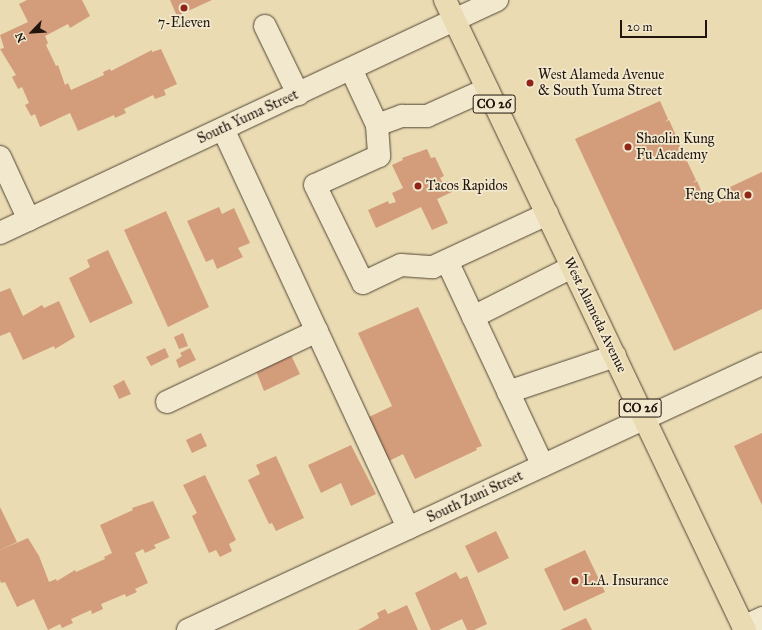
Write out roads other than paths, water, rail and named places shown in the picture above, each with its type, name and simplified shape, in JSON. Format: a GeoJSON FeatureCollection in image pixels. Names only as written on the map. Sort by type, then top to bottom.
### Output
{"type":"FeatureCollection","features":[{"type":"Feature","properties":{"kind":"main road","name":"West Alameda Avenue"},"geometry":{"type":"LineString","coordinates":[[444,0],[645,418],[750,625]]}},
{"type":"Feature","properties":{"kind":"street","name":"South Yuma Street"},"geometry":{"type":"LineString","coordinates":[[0,233],[497,0]]}},
{"type":"Feature","properties":{"kind":"street"},"geometry":{"type":"LineString","coordinates":[[266,26],[298,94]]}},
{"type":"Feature","properties":{"kind":"street"},"geometry":{"type":"LineString","coordinates":[[350,69],[377,125],[379,156],[315,185],[363,283],[401,265],[433,267],[547,214]]}},
{"type":"Feature","properties":{"kind":"street"},"geometry":{"type":"LineString","coordinates":[[377,125],[402,116],[426,116],[487,89]]}},
{"type":"Feature","properties":{"kind":"street"},"geometry":{"type":"LineString","coordinates":[[223,129],[408,528]]}},
{"type":"Feature","properties":{"kind":"street"},"geometry":{"type":"LineString","coordinates":[[0,157],[29,220]]}},
{"type":"Feature","properties":{"kind":"street"},"geometry":{"type":"LineString","coordinates":[[446,261],[543,466]]}},
{"type":"Feature","properties":{"kind":"street"},"geometry":{"type":"LineString","coordinates":[[473,317],[572,267]]}},
{"type":"Feature","properties":{"kind":"street"},"geometry":{"type":"LineString","coordinates":[[167,402],[317,331]]}},
{"type":"Feature","properties":{"kind":"street"},"geometry":{"type":"LineString","coordinates":[[508,392],[615,356]]}},
{"type":"Feature","properties":{"kind":"street","name":"South Zuni Street"},"geometry":{"type":"LineString","coordinates":[[188,630],[762,364]]}},
{"type":"Feature","properties":{"kind":"place","name":"7-Eleven"},"geometry":{"type":"Point","coordinates":[184,8]}},
{"type":"Feature","properties":{"kind":"place","name":"West Alameda Avenue & South Yuma Street"},"geometry":{"type":"Point","coordinates":[530,83]}},
{"type":"Feature","properties":{"kind":"place","name":"Shaolin Kung Fu Academy"},"geometry":{"type":"Point","coordinates":[628,147]}},
{"type":"Feature","properties":{"kind":"place","name":"Tacos Rapidos"},"geometry":{"type":"Point","coordinates":[418,186]}},
{"type":"Feature","properties":{"kind":"place","name":"Feng Cha"},"geometry":{"type":"Point","coordinates":[748,195]}},
{"type":"Feature","properties":{"kind":"place","name":"L.A. Insurance"},"geometry":{"type":"Point","coordinates":[575,581]}}]}
